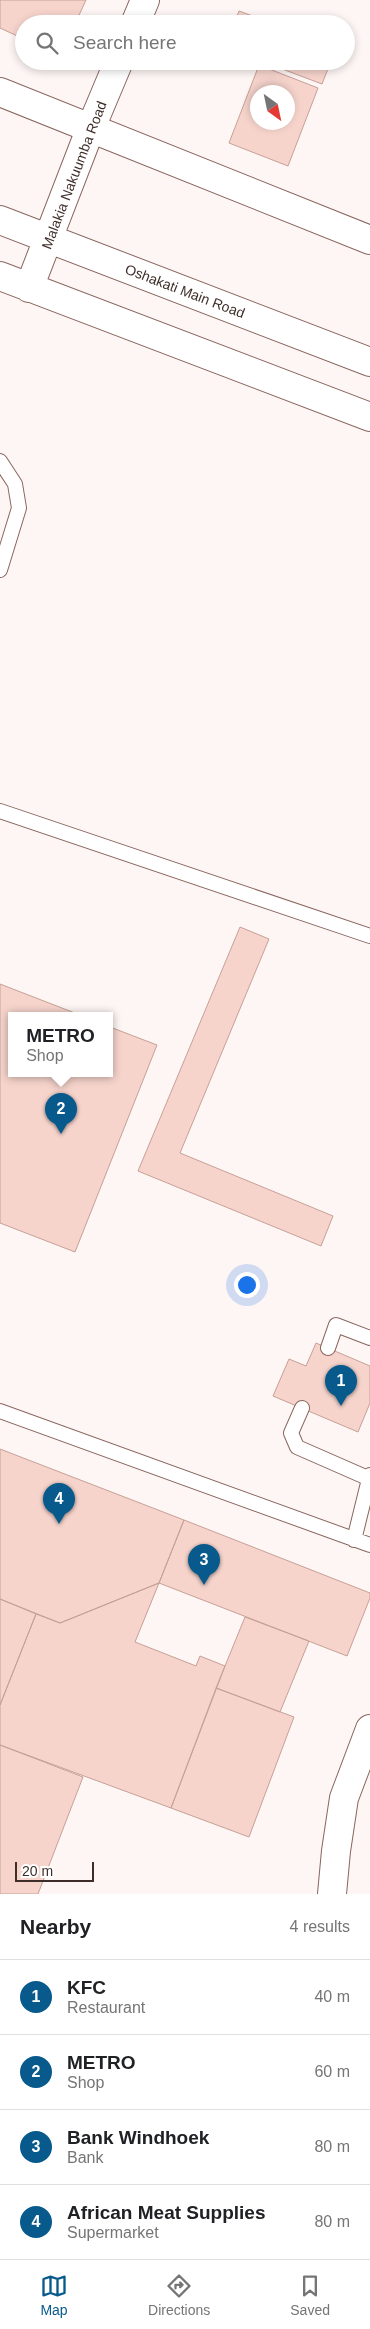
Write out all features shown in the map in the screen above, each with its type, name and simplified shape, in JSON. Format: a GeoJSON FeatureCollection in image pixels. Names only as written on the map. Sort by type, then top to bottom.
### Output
{"type":"FeatureCollection","features":[{"type":"Feature","properties":{"kind":"main road"},"geometry":{"type":"LineString","coordinates":[[139,15],[145,0]]}},
{"type":"Feature","properties":{"kind":"main road","name":"Malakia Nakuumba Road"},"geometry":{"type":"LineString","coordinates":[[28,288],[115,70]]}},
{"type":"Feature","properties":{"kind":"main road"},"geometry":{"type":"LineString","coordinates":[[0,92],[90,130],[370,240]]}},
{"type":"Feature","properties":{"kind":"main road","name":"Oshakati Main Road"},"geometry":{"type":"LineString","coordinates":[[0,220],[370,362]]}},
{"type":"Feature","properties":{"kind":"main road"},"geometry":{"type":"LineString","coordinates":[[0,276],[370,417]]}},
{"type":"Feature","properties":{"kind":"main road"},"geometry":{"type":"LineString","coordinates":[[332,1894],[344,1798],[370,1729]]}},
{"type":"Feature","properties":{"kind":"lane"},"geometry":{"type":"LineString","coordinates":[[0,461],[16,484],[19,508],[0,570]]}},
{"type":"Feature","properties":{"kind":"lane"},"geometry":{"type":"LineString","coordinates":[[0,811],[370,936]]}},
{"type":"Feature","properties":{"kind":"lane"},"geometry":{"type":"LineString","coordinates":[[328,1348],[336,1325],[370,1338]]}},
{"type":"Feature","properties":{"kind":"lane"},"geometry":{"type":"LineString","coordinates":[[302,1408],[291,1433],[297,1448],[370,1478],[354,1540]]}},
{"type":"Feature","properties":{"kind":"lane"},"geometry":{"type":"LineString","coordinates":[[0,1411],[370,1546]]}},
{"type":"Feature","properties":{"kind":"building"},"geometry":{"type":"Polygon","coordinates":[[[0,0],[86,0],[79,15],[15,15],[15,35],[0,28],[0,0]]]}},
{"type":"Feature","properties":{"kind":"building"},"geometry":{"type":"Polygon","coordinates":[[[239,11],[250,15],[237,15],[239,11]]]}},
{"type":"Feature","properties":{"kind":"building"},"geometry":{"type":"Polygon","coordinates":[[[257,70],[272,70],[318,88],[288,166],[229,143],[250,88],[250,130],[295,130],[295,85],[251,85],[257,70]]]}},
{"type":"Feature","properties":{"kind":"building"},"geometry":{"type":"Polygon","coordinates":[[[285,70],[327,70],[322,84],[285,70]]]}},
{"type":"Feature","properties":{"kind":"building"},"geometry":{"type":"Polygon","coordinates":[[[240,927],[269,939],[180,1153],[333,1216],[321,1246],[138,1171],[240,927]]]}},
{"type":"Feature","properties":{"kind":"building"},"geometry":{"type":"Polygon","coordinates":[[[0,984],[72,1012],[8,1012],[8,1077],[113,1077],[113,1028],[157,1045],[75,1252],[0,1223],[0,984]]]}},
{"type":"Feature","properties":{"kind":"building"},"geometry":{"type":"Polygon","coordinates":[[[316,1343],[370,1366],[370,1403],[358,1432],[273,1396],[289,1359],[306,1366],[316,1343]]]}},
{"type":"Feature","properties":{"kind":"building"},"geometry":{"type":"Polygon","coordinates":[[[0,1449],[184,1520],[159,1583],[60,1623],[0,1599],[0,1449]]]}},
{"type":"Feature","properties":{"kind":"building"},"geometry":{"type":"Polygon","coordinates":[[[184,1520],[370,1593],[370,1598],[347,1656],[159,1583],[184,1520]]]}},
{"type":"Feature","properties":{"kind":"building"},"geometry":{"type":"Polygon","coordinates":[[[159,1583],[135,1642],[196,1666],[200,1656],[225,1666],[171,1808],[0,1745],[0,1705],[36,1614],[60,1623],[159,1583]]]}},
{"type":"Feature","properties":{"kind":"building"},"geometry":{"type":"Polygon","coordinates":[[[0,1599],[36,1614],[0,1705],[0,1599]]]}},
{"type":"Feature","properties":{"kind":"building"},"geometry":{"type":"Polygon","coordinates":[[[245,1617],[309,1641],[280,1712],[216,1688],[245,1617]]]}},
{"type":"Feature","properties":{"kind":"building"},"geometry":{"type":"Polygon","coordinates":[[[216,1688],[294,1717],[249,1837],[171,1808],[216,1688]]]}},
{"type":"Feature","properties":{"kind":"building"},"geometry":{"type":"Polygon","coordinates":[[[0,1745],[83,1777],[38,1894],[0,1894],[0,1745]]]}},
{"type":"Feature","properties":{"kind":"place","name":"METRO"},"geometry":{"type":"Point","coordinates":[61,1134]}},
{"type":"Feature","properties":{"kind":"place","name":"KFC"},"geometry":{"type":"Point","coordinates":[341,1406]}},
{"type":"Feature","properties":{"kind":"place","name":"African Meat Supplies"},"geometry":{"type":"Point","coordinates":[59,1524]}},
{"type":"Feature","properties":{"kind":"place","name":"Bank Windhoek"},"geometry":{"type":"Point","coordinates":[204,1585]}}]}
